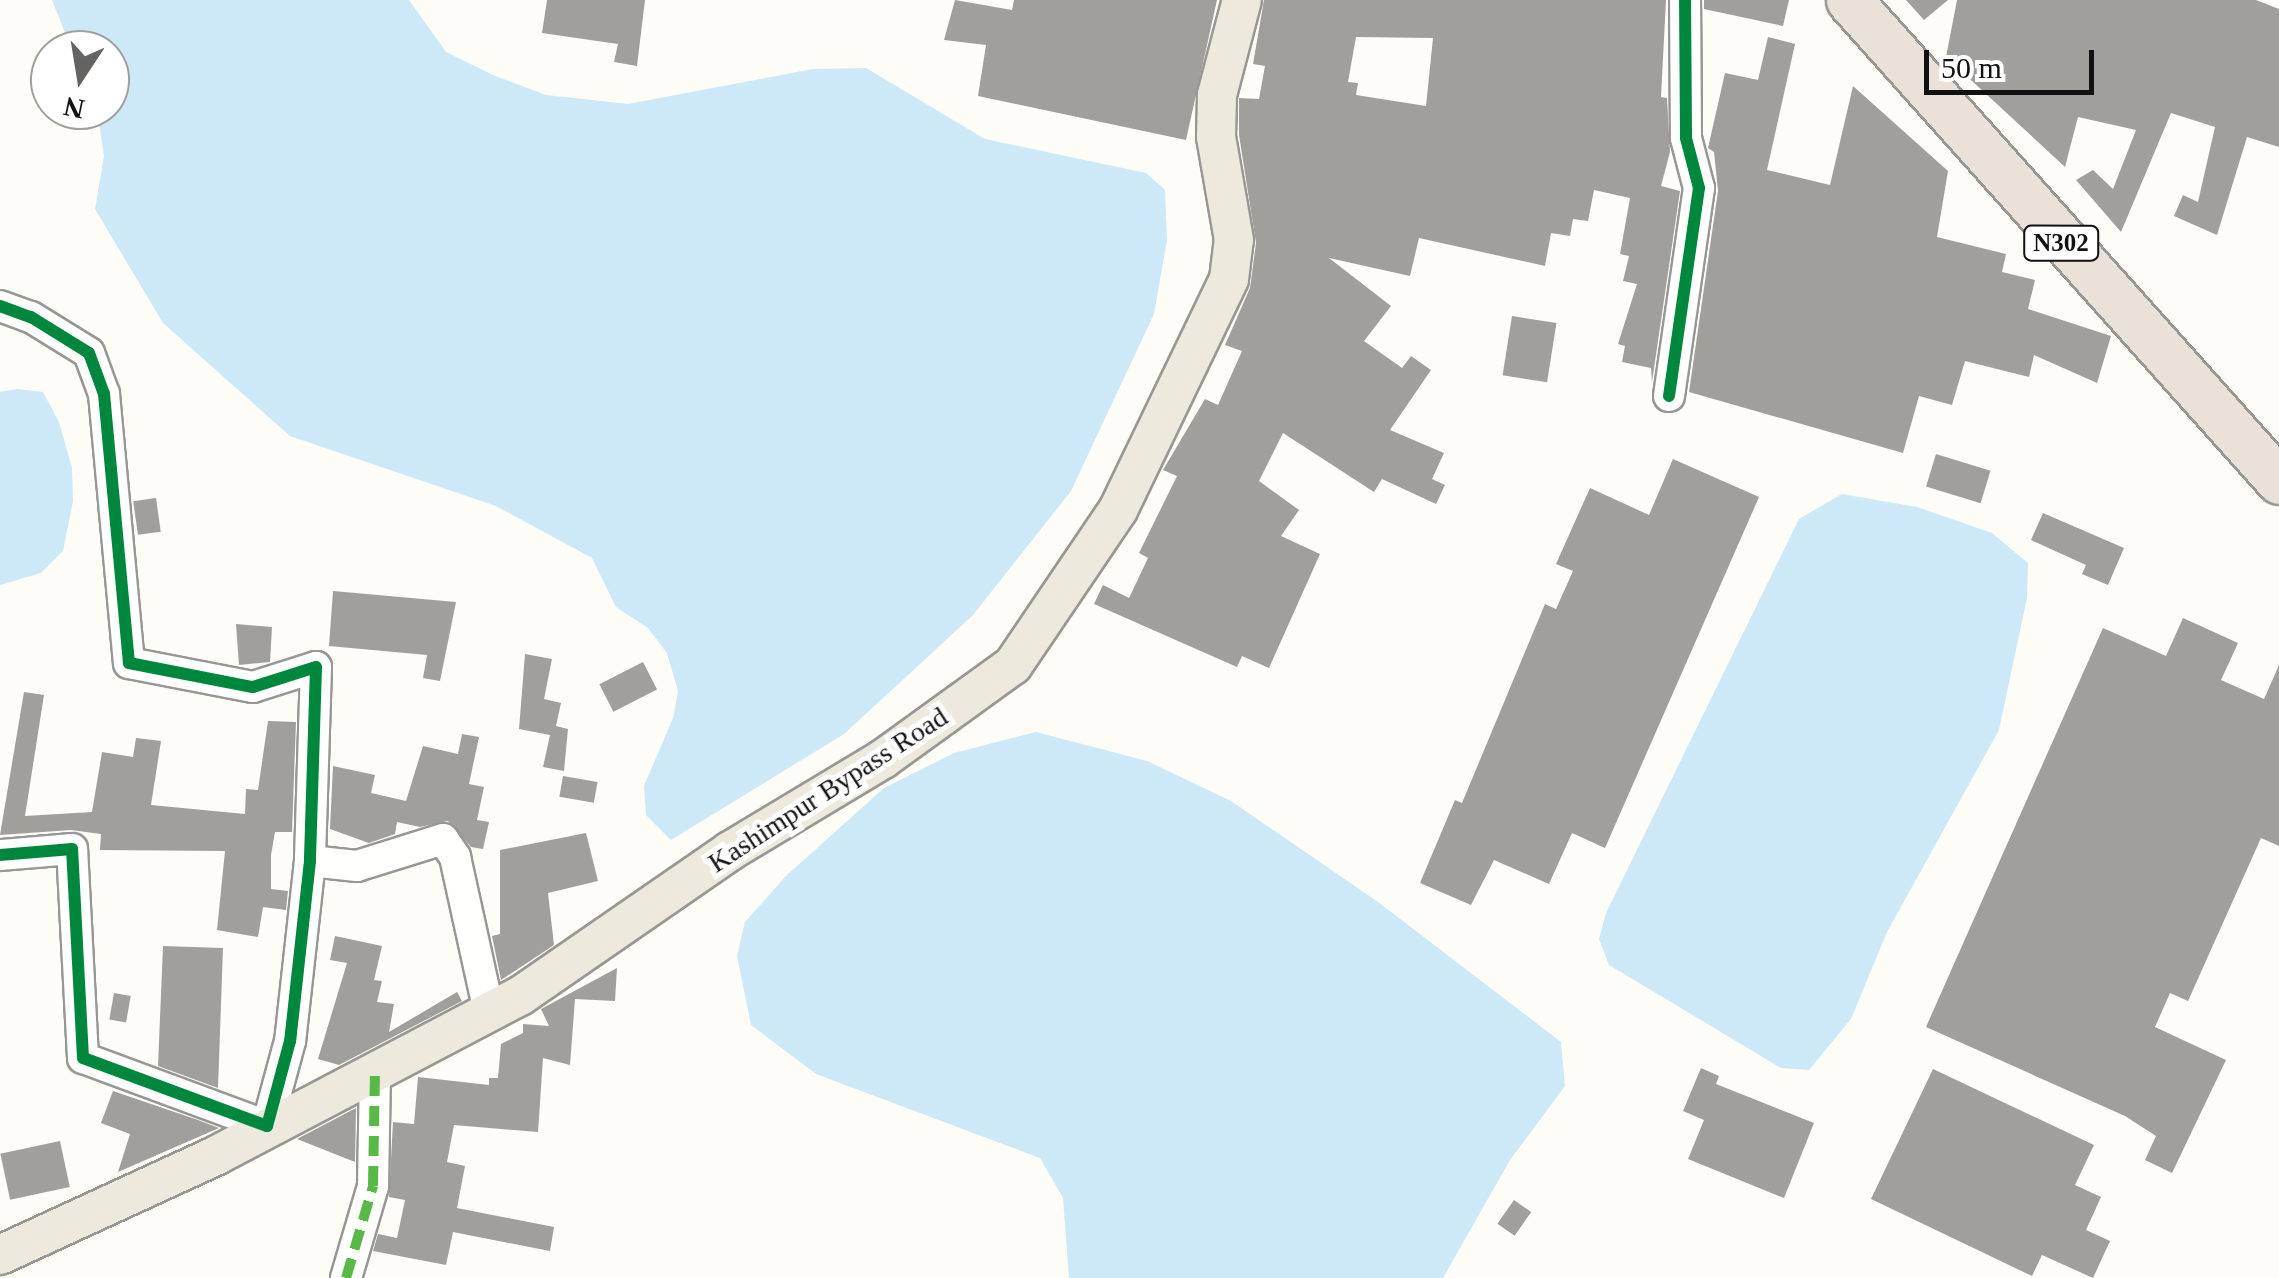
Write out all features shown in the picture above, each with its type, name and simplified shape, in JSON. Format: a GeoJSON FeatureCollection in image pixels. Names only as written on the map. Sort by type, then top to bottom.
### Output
{"type":"FeatureCollection","features":[{"type":"Feature","properties":{"kind":"highway","name":"N302"},"geometry":{"type":"LineString","coordinates":[[1849,0],[2279,481]]}},
{"type":"Feature","properties":{"kind":"main road","name":"Kashimpur Bypass Road"},"geometry":{"type":"LineString","coordinates":[[0,1255],[267,1126],[490,1011],[730,851],[884,760],[1013,665],[1045,624],[1118,510],[1229,279],[1234,240],[1216,137],[1217,95],[1242,0]]}},
{"type":"Feature","properties":{"kind":"street"},"geometry":{"type":"LineString","coordinates":[[1668,396],[1699,188],[1686,138],[1685,0]]}},
{"type":"Feature","properties":{"kind":"street"},"geometry":{"type":"LineString","coordinates":[[0,306],[31,316],[89,352],[104,394],[130,663],[162,674],[253,687],[316,667],[310,861],[290,1041],[267,1126],[83,1058],[72,849],[0,856]]}},
{"type":"Feature","properties":{"kind":"street"},"geometry":{"type":"LineString","coordinates":[[310,861],[357,866],[443,839],[454,857],[490,1011]]}},
{"type":"Feature","properties":{"kind":"street"},"geometry":{"type":"LineString","coordinates":[[346,1278],[373,1186],[375,1072]]}},
{"type":"Feature","properties":{"kind":"water"},"geometry":{"type":"Polygon","coordinates":[[[52,0],[409,0],[446,52],[495,76],[546,95],[628,104],[813,69],[866,68],[985,139],[1146,173],[1165,190],[1167,240],[1154,314],[1071,491],[973,615],[844,734],[671,840],[646,815],[644,786],[673,718],[678,691],[667,653],[648,628],[616,607],[592,558],[496,506],[290,436],[163,323],[95,209],[104,156],[100,130],[130,130],[130,30],[64,30],[52,0]]]}},
{"type":"Feature","properties":{"kind":"water"},"geometry":{"type":"Polygon","coordinates":[[[0,392],[43,392],[59,422],[72,468],[73,501],[63,551],[41,573],[0,585],[0,392]]]}},
{"type":"Feature","properties":{"kind":"water"},"geometry":{"type":"Polygon","coordinates":[[[1842,494],[1917,507],[1992,533],[2028,563],[2027,598],[1999,730],[1887,932],[1851,1019],[1809,1070],[1781,1068],[1609,965],[1599,939],[1606,913],[1799,519],[1842,494]]]}},
{"type":"Feature","properties":{"kind":"water"},"geometry":{"type":"Polygon","coordinates":[[[1036,732],[1147,761],[1231,801],[1378,902],[1561,1042],[1565,1086],[1510,1160],[1443,1278],[1069,1278],[1063,1198],[1040,1158],[816,1074],[751,1025],[737,956],[745,922],[786,876],[884,788],[954,753],[1036,732]]]}},
{"type":"Feature","properties":{"kind":"building"},"geometry":{"type":"Polygon","coordinates":[[[547,0],[645,0],[637,66],[614,62],[618,44],[542,33],[547,0]]]}},
{"type":"Feature","properties":{"kind":"building"},"geometry":{"type":"Polygon","coordinates":[[[955,0],[1012,10],[1014,0],[1217,0],[1186,140],[978,96],[986,45],[944,40],[955,0]]]}},
{"type":"Feature","properties":{"kind":"building"},"geometry":{"type":"Polygon","coordinates":[[[1264,0],[1666,0],[1661,97],[1667,98],[1670,152],[1661,186],[1680,191],[1652,382],[1651,368],[1622,362],[1625,346],[1618,344],[1637,284],[1623,281],[1629,256],[1620,254],[1630,198],[1594,190],[1588,221],[1573,219],[1570,236],[1551,233],[1545,266],[1419,238],[1410,276],[1329,258],[1391,306],[1364,341],[1402,368],[1411,356],[1431,370],[1390,430],[1444,453],[1432,479],[1445,485],[1436,504],[1382,479],[1374,492],[1283,433],[1259,481],[1299,510],[1281,536],[1320,554],[1269,668],[1242,656],[1237,667],[1094,604],[1103,585],[1129,598],[1148,558],[1139,553],[1177,476],[1163,470],[1205,399],[1218,405],[1242,351],[1225,345],[1250,288],[1256,243],[1239,135],[1239,98],[1259,99],[1265,66],[1253,64],[1264,0]],[[1356,37],[1348,82],[1358,83],[1356,95],[1426,106],[1433,38],[1356,37]]]}},
{"type":"Feature","properties":{"kind":"building"},"geometry":{"type":"Polygon","coordinates":[[[1704,0],[1789,0],[1783,26],[1704,9],[1704,0]]]}},
{"type":"Feature","properties":{"kind":"building"},"geometry":{"type":"Polygon","coordinates":[[[1906,0],[1948,0],[1924,20],[1906,0]]]}},
{"type":"Feature","properties":{"kind":"building"},"geometry":{"type":"Polygon","coordinates":[[[1957,0],[2256,0],[2279,9],[2279,147],[2247,137],[2217,235],[2174,216],[2183,195],[2198,202],[2215,127],[2171,113],[2121,232],[2076,180],[2093,170],[2113,189],[2136,130],[2078,117],[2065,167],[1946,57],[1957,0]]]}},
{"type":"Feature","properties":{"kind":"building"},"geometry":{"type":"Polygon","coordinates":[[[1768,37],[1795,44],[1767,170],[1830,185],[1853,86],[1948,171],[1937,237],[2006,254],[2002,272],[2035,280],[2028,309],[2111,336],[2097,383],[2034,355],[2029,377],[1965,361],[1952,405],[1919,396],[1903,453],[1689,392],[1718,191],[1714,152],[1708,148],[1725,73],[1758,80],[1768,37]]]}},
{"type":"Feature","properties":{"kind":"building"},"geometry":{"type":"Polygon","coordinates":[[[1512,316],[1556,323],[1547,382],[1503,375],[1512,316]]]}},
{"type":"Feature","properties":{"kind":"building"},"geometry":{"type":"Polygon","coordinates":[[[1936,454],[1991,471],[1981,503],[1926,487],[1936,454]]]}},
{"type":"Feature","properties":{"kind":"building"},"geometry":{"type":"Polygon","coordinates":[[[1673,459],[1759,497],[1605,848],[1572,833],[1549,884],[1494,860],[1471,905],[1420,883],[1455,800],[1462,803],[1545,604],[1556,609],[1573,571],[1556,564],[1590,488],[1649,515],[1673,459]]]}},
{"type":"Feature","properties":{"kind":"building"},"geometry":{"type":"Polygon","coordinates":[[[156,498],[161,532],[138,535],[133,501],[156,498]]]}},
{"type":"Feature","properties":{"kind":"building"},"geometry":{"type":"Polygon","coordinates":[[[2043,513],[2124,548],[2108,585],[2082,574],[2086,565],[2031,540],[2043,513]]]}},
{"type":"Feature","properties":{"kind":"building"},"geometry":{"type":"Polygon","coordinates":[[[333,591],[456,602],[440,681],[423,678],[427,655],[329,646],[333,591]]]}},
{"type":"Feature","properties":{"kind":"building"},"geometry":{"type":"Polygon","coordinates":[[[2183,618],[2238,643],[2221,680],[2264,699],[2279,665],[2279,846],[2261,838],[2188,1001],[2170,993],[2155,1027],[2226,1060],[2172,1173],[2145,1160],[2156,1136],[2125,1116],[1926,1027],[2103,628],[2166,656],[2183,618]]]}},
{"type":"Feature","properties":{"kind":"building"},"geometry":{"type":"Polygon","coordinates":[[[236,624],[272,627],[270,662],[239,665],[236,624]]]}},
{"type":"Feature","properties":{"kind":"building"},"geometry":{"type":"Polygon","coordinates":[[[525,654],[552,659],[544,699],[561,703],[556,726],[568,729],[564,771],[543,767],[550,735],[519,729],[525,654]]]}},
{"type":"Feature","properties":{"kind":"building"},"geometry":{"type":"Polygon","coordinates":[[[643,662],[657,690],[613,712],[599,684],[643,662]]]}},
{"type":"Feature","properties":{"kind":"building"},"geometry":{"type":"Polygon","coordinates":[[[24,692],[44,695],[25,816],[92,812],[102,752],[133,757],[136,738],[161,741],[151,805],[245,814],[246,789],[258,790],[268,721],[296,722],[292,832],[275,832],[271,855],[271,889],[288,891],[286,910],[263,907],[258,937],[217,930],[225,851],[100,850],[101,834],[71,830],[0,835],[24,692]]]}},
{"type":"Feature","properties":{"kind":"building"},"geometry":{"type":"Polygon","coordinates":[[[462,734],[479,737],[469,784],[484,787],[477,820],[489,822],[483,849],[471,847],[448,821],[420,827],[397,822],[395,834],[369,843],[330,829],[333,766],[375,775],[371,793],[406,801],[423,746],[458,754],[462,734]]]}},
{"type":"Feature","properties":{"kind":"building"},"geometry":{"type":"Polygon","coordinates":[[[563,776],[597,782],[594,803],[559,797],[563,776]]]}},
{"type":"Feature","properties":{"kind":"building"},"geometry":{"type":"Polygon","coordinates":[[[586,833],[598,881],[548,893],[554,945],[501,980],[492,936],[500,934],[500,850],[586,833]]]}},
{"type":"Feature","properties":{"kind":"building"},"geometry":{"type":"Polygon","coordinates":[[[335,936],[382,946],[374,980],[382,981],[377,1002],[394,1004],[389,1032],[457,992],[462,1001],[339,1065],[318,1059],[347,963],[330,960],[335,936]]]}},
{"type":"Feature","properties":{"kind":"building"},"geometry":{"type":"Polygon","coordinates":[[[163,946],[223,948],[218,1088],[158,1066],[163,946]]]}},
{"type":"Feature","properties":{"kind":"building"},"geometry":{"type":"Polygon","coordinates":[[[617,968],[615,1001],[575,999],[570,1065],[543,1058],[538,1132],[454,1125],[447,1162],[465,1166],[457,1208],[554,1227],[550,1251],[453,1232],[446,1265],[373,1251],[378,1234],[397,1238],[405,1200],[389,1197],[393,1122],[414,1124],[418,1077],[489,1085],[489,1078],[498,1078],[501,1044],[523,1033],[523,1024],[549,1026],[541,1009],[617,968]]]}},
{"type":"Feature","properties":{"kind":"building"},"geometry":{"type":"Polygon","coordinates":[[[114,993],[131,996],[126,1023],[109,1020],[114,993]]]}},
{"type":"Feature","properties":{"kind":"building"},"geometry":{"type":"Polygon","coordinates":[[[1701,1068],[1719,1076],[1716,1084],[1814,1123],[1784,1198],[1688,1159],[1704,1120],[1683,1111],[1701,1068]]]}},
{"type":"Feature","properties":{"kind":"building"},"geometry":{"type":"Polygon","coordinates":[[[1933,1069],[2094,1145],[2075,1185],[2101,1197],[2086,1230],[2110,1241],[2093,1278],[2042,1255],[2032,1276],[1871,1199],[1933,1069]]]}},
{"type":"Feature","properties":{"kind":"building"},"geometry":{"type":"Polygon","coordinates":[[[113,1091],[219,1128],[118,1172],[130,1134],[101,1123],[113,1091]]]}},
{"type":"Feature","properties":{"kind":"building"},"geometry":{"type":"Polygon","coordinates":[[[356,1108],[355,1162],[297,1139],[356,1108]]]}},
{"type":"Feature","properties":{"kind":"building"},"geometry":{"type":"Polygon","coordinates":[[[60,1141],[70,1187],[10,1200],[0,1154],[60,1141]]]}},
{"type":"Feature","properties":{"kind":"building"},"geometry":{"type":"Polygon","coordinates":[[[1514,1200],[1531,1212],[1515,1236],[1497,1224],[1514,1200]]]}},
{"type":"Feature","properties":{"kind":"marked path"},"geometry":{"type":"LineString","coordinates":[[346,1278],[373,1186],[375,1072]]}},
{"type":"Feature","properties":{"kind":"cycle path"},"geometry":{"type":"LineString","coordinates":[[1669,396],[1699,188],[1686,138],[1685,0]]}},
{"type":"Feature","properties":{"kind":"cycle path"},"geometry":{"type":"LineString","coordinates":[[0,306],[31,317],[89,353],[104,394],[129,663],[253,687],[316,667],[310,861],[290,1041],[267,1126],[83,1058],[72,849],[0,855]]}}]}
